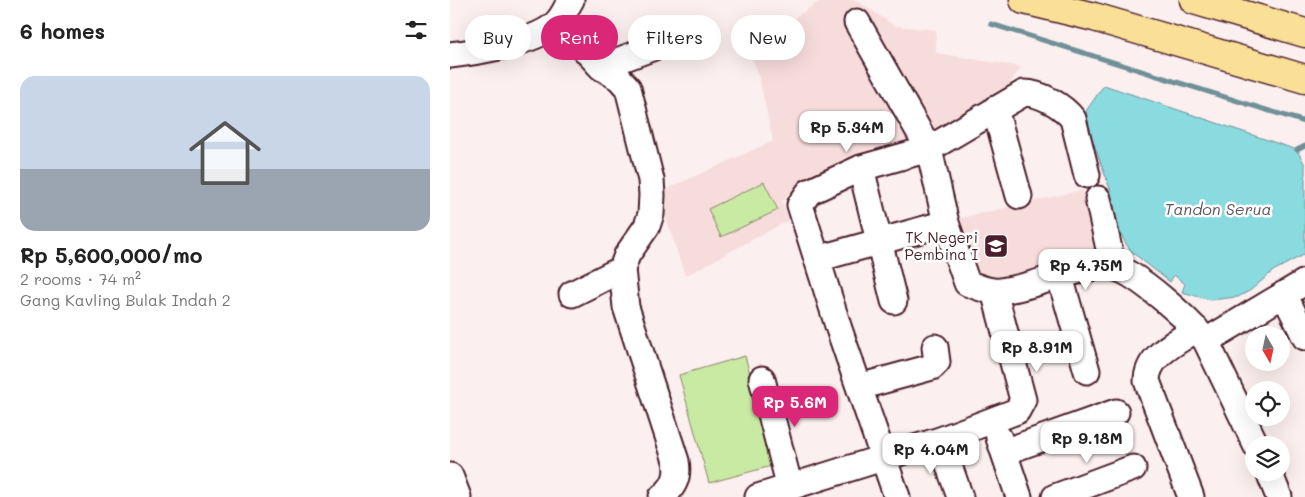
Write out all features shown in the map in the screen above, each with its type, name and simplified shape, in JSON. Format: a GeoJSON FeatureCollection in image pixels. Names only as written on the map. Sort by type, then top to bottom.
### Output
{"type":"FeatureCollection","features":[{"type":"Feature","properties":{"kind":"highway"},"geometry":{"type":"LineString","coordinates":[[1024,0],[1094,17],[1305,79]]}},
{"type":"Feature","properties":{"kind":"highway"},"geometry":{"type":"LineString","coordinates":[[1194,0],[1305,33]]}},
{"type":"Feature","properties":{"kind":"street"},"geometry":{"type":"LineString","coordinates":[[450,55],[488,51],[523,40],[565,10],[601,67],[619,78],[628,88],[651,180],[652,195],[651,214],[647,226],[627,255],[622,269],[626,306],[676,461],[677,478],[670,490],[662,497]]}},
{"type":"Feature","properties":{"kind":"street"},"geometry":{"type":"LineString","coordinates":[[857,22],[929,149],[946,223],[967,283],[994,291],[1026,286],[1098,267],[1113,267],[1171,296],[1204,339],[1252,436]]}},
{"type":"Feature","properties":{"kind":"street"},"geometry":{"type":"LineString","coordinates":[[601,67],[628,57]]}},
{"type":"Feature","properties":{"kind":"street"},"geometry":{"type":"LineString","coordinates":[[897,497],[800,205],[809,192],[861,168],[929,149],[1024,93],[1031,93],[1062,107],[1073,119],[1087,175]]}},
{"type":"Feature","properties":{"kind":"street"},"geometry":{"type":"LineString","coordinates":[[995,109],[1019,196]]}},
{"type":"Feature","properties":{"kind":"street"},"geometry":{"type":"LineString","coordinates":[[861,168],[894,301]]}},
{"type":"Feature","properties":{"kind":"street"},"geometry":{"type":"LineString","coordinates":[[1098,199],[1113,267]]}},
{"type":"Feature","properties":{"kind":"street"},"geometry":{"type":"LineString","coordinates":[[817,260],[946,223]]}},
{"type":"Feature","properties":{"kind":"street"},"geometry":{"type":"LineString","coordinates":[[572,294],[622,269]]}},
{"type":"Feature","properties":{"kind":"street"},"geometry":{"type":"LineString","coordinates":[[1060,277],[1088,371]]}},
{"type":"Feature","properties":{"kind":"street"},"geometry":{"type":"LineString","coordinates":[[1190,497],[1147,381],[1147,371],[1151,363],[1158,355],[1204,339],[1295,288],[1305,337]]}},
{"type":"Feature","properties":{"kind":"street"},"geometry":{"type":"LineString","coordinates":[[758,497],[804,489],[1017,411],[1023,400],[994,291]]}},
{"type":"Feature","properties":{"kind":"street"},"geometry":{"type":"LineString","coordinates":[[859,387],[932,367],[937,362],[935,347]]}},
{"type":"Feature","properties":{"kind":"street"},"geometry":{"type":"LineString","coordinates":[[762,379],[804,489]]}},
{"type":"Feature","properties":{"kind":"street"},"geometry":{"type":"LineString","coordinates":[[1004,452],[1116,412]]}},
{"type":"Feature","properties":{"kind":"street"},"geometry":{"type":"LineString","coordinates":[[993,420],[1019,497]]}},
{"type":"Feature","properties":{"kind":"street"},"geometry":{"type":"LineString","coordinates":[[940,440],[960,497]]}},
{"type":"Feature","properties":{"kind":"street"},"geometry":{"type":"LineString","coordinates":[[1055,497],[1133,468]]}},
{"type":"Feature","properties":{"kind":"street"},"geometry":{"type":"LineString","coordinates":[[450,476],[458,497]]}},
{"type":"Feature","properties":{"kind":"street"},"geometry":{"type":"LineString","coordinates":[[1272,481],[1279,497]]}},
{"type":"Feature","properties":{"kind":"shaded area"},"geometry":{"type":"Polygon","coordinates":[[[822,0],[856,0],[895,26],[936,30],[936,53],[1021,67],[1001,96],[936,134],[872,149],[782,201],[789,220],[685,276],[658,193],[773,141],[758,72],[752,60],[805,60],[805,15],[799,15],[822,0]]]}},
{"type":"Feature","properties":{"kind":"shaded area"},"geometry":{"type":"Polygon","coordinates":[[[1082,190],[1097,259],[1000,287],[972,274],[957,219],[1082,190]]]}},
{"type":"Feature","properties":{"kind":"green space"},"geometry":{"type":"Polygon","coordinates":[[[764,182],[778,210],[721,237],[708,209],[764,182]]]}},
{"type":"Feature","properties":{"kind":"green space"},"geometry":{"type":"Polygon","coordinates":[[[745,356],[775,465],[709,483],[679,375],[745,356]]]}},
{"type":"Feature","properties":{"kind":"water","name":"Tandon Serua"},"geometry":{"type":"Polygon","coordinates":[[[1104,85],[1297,150],[1305,165],[1305,254],[1273,271],[1251,290],[1238,297],[1210,300],[1182,292],[1185,284],[1174,275],[1170,282],[1133,253],[1119,230],[1110,189],[1090,133],[1086,111],[1104,85]]]}},
{"type":"Feature","properties":{"kind":"waterway"},"geometry":{"type":"LineString","coordinates":[[991,24],[1305,122]]}},
{"type":"Feature","properties":{"kind":"waterway"},"geometry":{"type":"LineString","coordinates":[[1297,150],[1305,146]]}},
{"type":"Feature","properties":{"kind":"place","name":"TK Negeri Pembina I"},"geometry":{"type":"Point","coordinates":[996,246]}}]}
